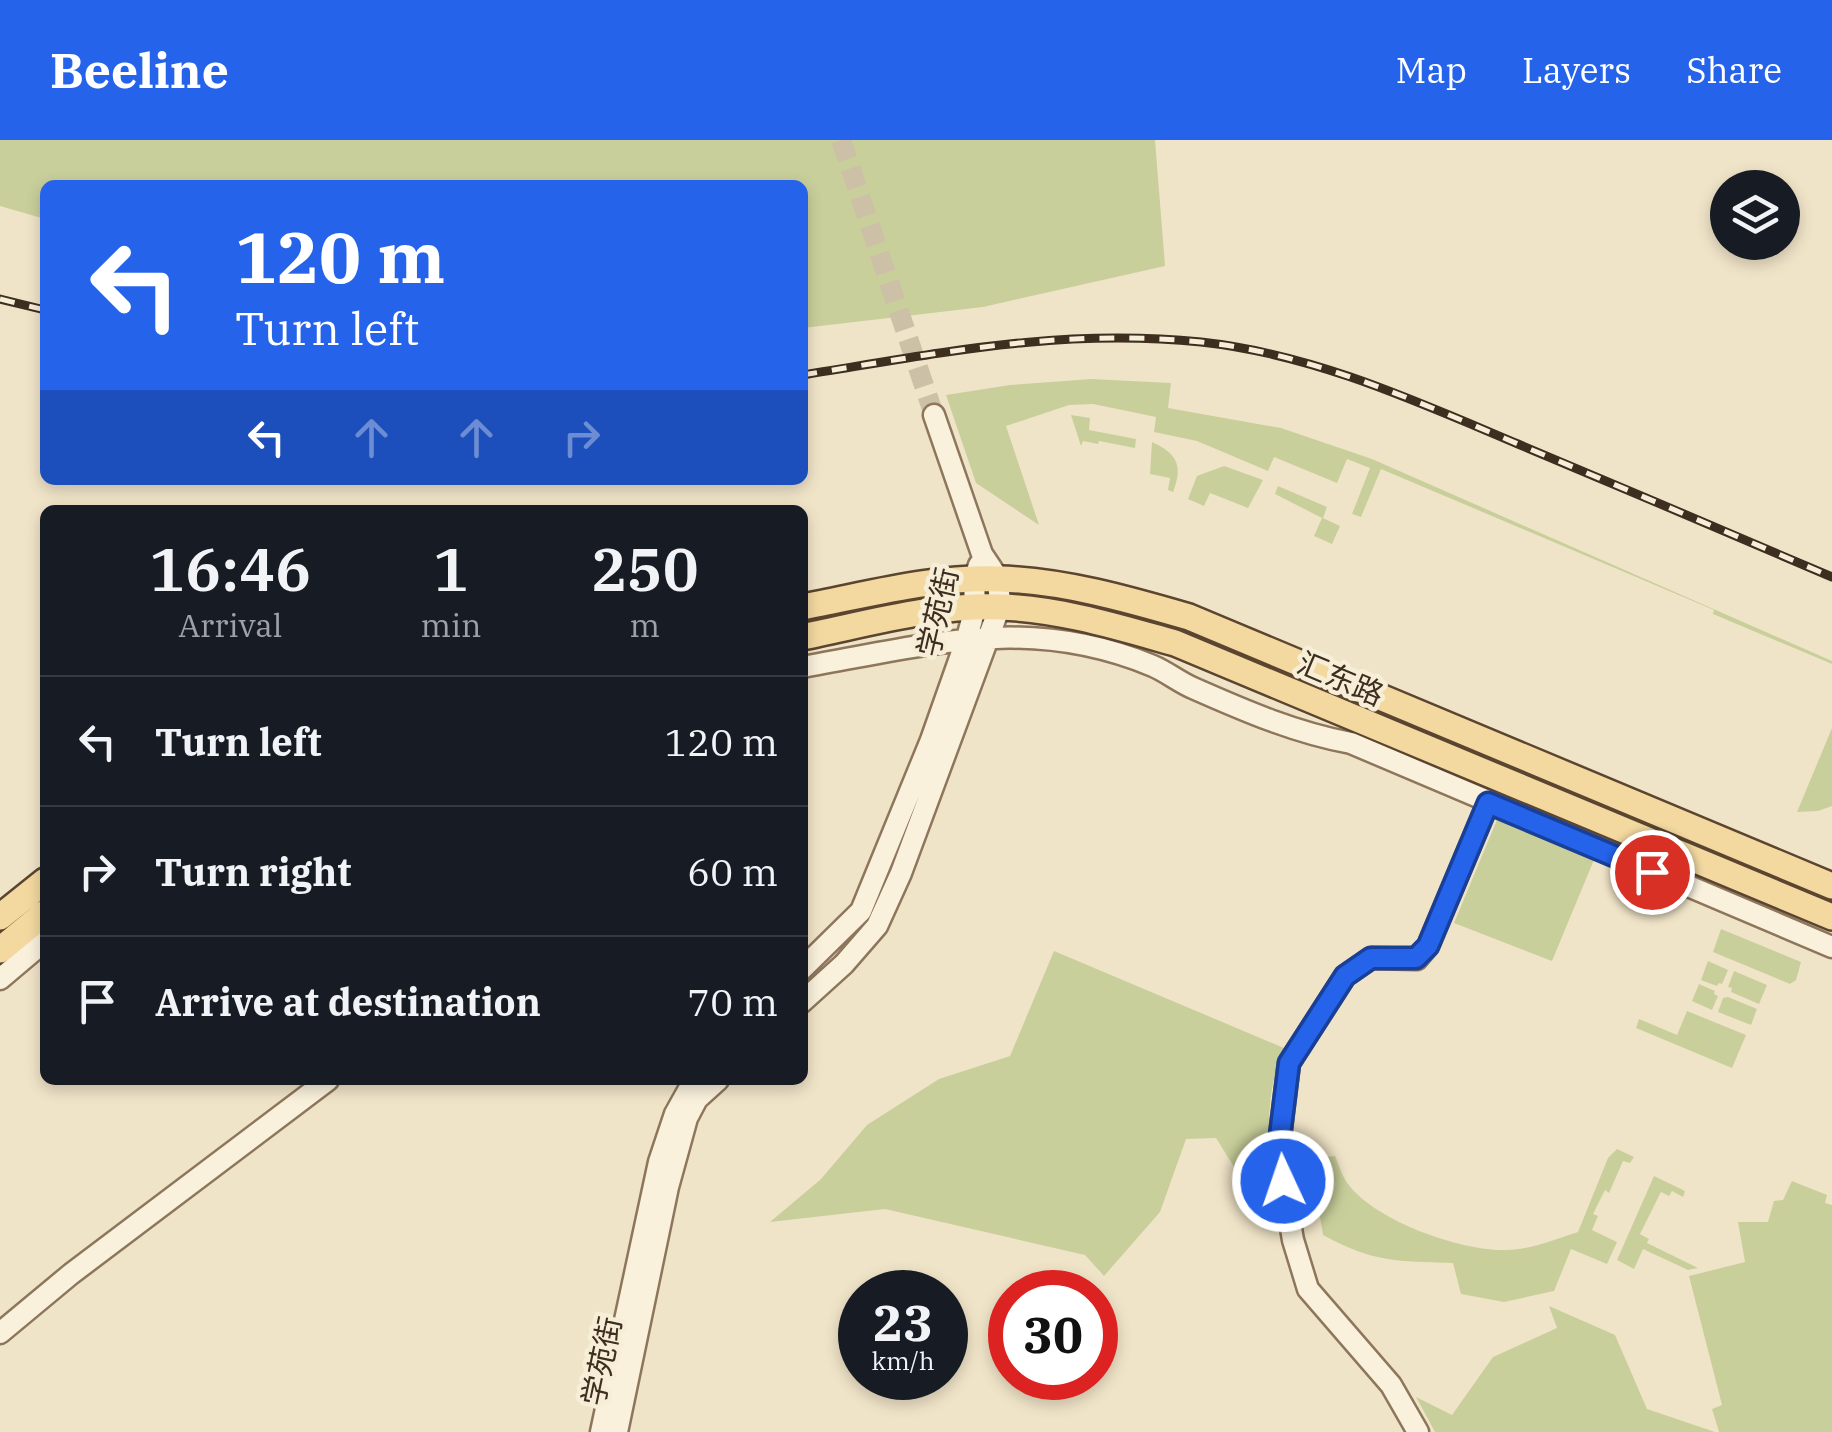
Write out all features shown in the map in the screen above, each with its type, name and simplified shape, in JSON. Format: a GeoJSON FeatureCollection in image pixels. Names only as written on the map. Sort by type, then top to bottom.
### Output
{"type":"FeatureCollection","features":[{"type":"Feature","properties":{"kind":"main road","name":"汇东路"},"geometry":{"type":"LineString","coordinates":[[808,606],[911,586],[986,579],[1050,584],[1120,598],[1188,617],[1832,886]]}},
{"type":"Feature","properties":{"kind":"main road","name":"汇东路"},"geometry":{"type":"LineString","coordinates":[[808,637],[909,615],[988,607],[1050,612],[1112,625],[1174,643],[1832,917]]}},
{"type":"Feature","properties":{"kind":"main road"},"geometry":{"type":"LineString","coordinates":[[0,918],[40,885]]}},
{"type":"Feature","properties":{"kind":"main road"},"geometry":{"type":"LineString","coordinates":[[0,950],[40,917]]}},
{"type":"Feature","properties":{"kind":"street","name":"学苑街"},"geometry":{"type":"LineString","coordinates":[[808,997],[877,926],[902,873],[990,638],[982,554],[934,414]]}},
{"type":"Feature","properties":{"kind":"street","name":"学苑街"},"geometry":{"type":"LineString","coordinates":[[808,963],[861,910],[967,638],[988,607]]}},
{"type":"Feature","properties":{"kind":"street"},"geometry":{"type":"LineString","coordinates":[[808,666],[967,638],[1043,636],[1107,651],[1155,667],[1189,686],[1307,735],[1351,743],[1832,947]]}},
{"type":"Feature","properties":{"kind":"street"},"geometry":{"type":"LineString","coordinates":[[1418,1432],[1390,1385],[1308,1289],[1292,1240],[1278,1152],[1289,1063],[1306,1034],[1345,976],[1371,958],[1416,958],[1428,946],[1488,803]]}},
{"type":"Feature","properties":{"kind":"street"},"geometry":{"type":"LineString","coordinates":[[0,979],[40,946]]}},
{"type":"Feature","properties":{"kind":"street"},"geometry":{"type":"LineString","coordinates":[[0,1333],[70,1274],[321,1085]]}},
{"type":"Feature","properties":{"kind":"street","name":"学苑街"},"geometry":{"type":"LineString","coordinates":[[601,1432],[659,1162],[675,1114],[691,1085]]}},
{"type":"Feature","properties":{"kind":"street","name":"学苑街"},"geometry":{"type":"LineString","coordinates":[[617,1432],[668,1187],[687,1118],[697,1099],[712,1085]]}},
{"type":"Feature","properties":{"kind":"green space"},"geometry":{"type":"Polygon","coordinates":[[[0,140],[1155,140],[1165,266],[983,307],[808,327],[808,180],[40,180],[40,218],[0,206],[0,140]]]}},
{"type":"Feature","properties":{"kind":"green space"},"geometry":{"type":"Polygon","coordinates":[[[1092,379],[1171,383],[1168,408],[1281,428],[1372,459],[1832,664],[1381,469],[1361,517],[1352,514],[1370,468],[1347,459],[1337,483],[1274,457],[1268,471],[1197,441],[1154,432],[1156,417],[1093,404],[1069,405],[1006,426],[1039,525],[976,483],[946,395],[1092,379]]]}},
{"type":"Feature","properties":{"kind":"green space"},"geometry":{"type":"Polygon","coordinates":[[[1071,415],[1090,418],[1089,430],[1136,439],[1135,448],[1099,441],[1083,441],[1081,446],[1071,415]]]}},
{"type":"Feature","properties":{"kind":"green space"},"geometry":{"type":"Polygon","coordinates":[[[1152,442],[1168,451],[1176,462],[1178,475],[1173,492],[1168,490],[1170,478],[1150,474],[1152,442]]]}},
{"type":"Feature","properties":{"kind":"green space"},"geometry":{"type":"Polygon","coordinates":[[[1224,466],[1263,480],[1248,508],[1210,493],[1204,506],[1188,499],[1197,476],[1224,466]]]}},
{"type":"Feature","properties":{"kind":"green space"},"geometry":{"type":"Polygon","coordinates":[[[1278,486],[1327,507],[1323,518],[1340,526],[1332,544],[1314,536],[1322,518],[1275,494],[1278,486]]]}},
{"type":"Feature","properties":{"kind":"green space"},"geometry":{"type":"Polygon","coordinates":[[[1832,728],[1832,806],[1797,812],[1832,728]]]}},
{"type":"Feature","properties":{"kind":"green space"},"geometry":{"type":"Polygon","coordinates":[[[1499,815],[1596,855],[1552,961],[1454,923],[1499,815]]]}},
{"type":"Feature","properties":{"kind":"green space"},"geometry":{"type":"Polygon","coordinates":[[[1721,929],[1801,962],[1796,980],[1790,984],[1713,952],[1721,929]]]}},
{"type":"Feature","properties":{"kind":"green space"},"geometry":{"type":"Polygon","coordinates":[[[1054,951],[1284,1048],[1270,1103],[1274,1197],[1246,1186],[1216,1138],[1186,1139],[1160,1212],[1109,1270],[1099,1270],[1085,1255],[885,1209],[770,1222],[821,1179],[867,1125],[939,1079],[1010,1056],[1054,951]]]}},
{"type":"Feature","properties":{"kind":"green space"},"geometry":{"type":"Polygon","coordinates":[[[1708,961],[1728,970],[1722,984],[1701,980],[1708,961]]]}},
{"type":"Feature","properties":{"kind":"green space"},"geometry":{"type":"Polygon","coordinates":[[[1734,971],[1767,985],[1759,1004],[1731,992],[1728,987],[1734,971]]]}},
{"type":"Feature","properties":{"kind":"green space"},"geometry":{"type":"Polygon","coordinates":[[[1699,984],[1718,996],[1712,1010],[1692,1001],[1699,984]]]}},
{"type":"Feature","properties":{"kind":"green space"},"geometry":{"type":"Polygon","coordinates":[[[1723,998],[1757,1009],[1751,1025],[1718,1012],[1723,998]]]}},
{"type":"Feature","properties":{"kind":"green space"},"geometry":{"type":"Polygon","coordinates":[[[1687,1011],[1746,1035],[1732,1068],[1636,1028],[1639,1019],[1677,1035],[1687,1011]]]}},
{"type":"Feature","properties":{"kind":"green space"},"geometry":{"type":"Polygon","coordinates":[[[1617,1149],[1634,1157],[1630,1163],[1623,1161],[1609,1193],[1605,1190],[1593,1214],[1598,1216],[1592,1230],[1617,1242],[1607,1264],[1571,1249],[1554,1291],[1504,1302],[1461,1294],[1453,1263],[1386,1259],[1323,1235],[1314,1179],[1325,1176],[1324,1157],[1335,1156],[1346,1181],[1361,1197],[1397,1221],[1464,1245],[1512,1250],[1578,1232],[1608,1158],[1617,1149]]]}},
{"type":"Feature","properties":{"kind":"green space"},"geometry":{"type":"Polygon","coordinates":[[[1654,1176],[1685,1191],[1683,1197],[1672,1191],[1669,1196],[1661,1192],[1640,1234],[1649,1239],[1647,1243],[1698,1268],[1688,1270],[1643,1249],[1634,1269],[1617,1260],[1654,1176]]]}},
{"type":"Feature","properties":{"kind":"green space"},"geometry":{"type":"Polygon","coordinates":[[[1792,1181],[1827,1195],[1825,1203],[1832,1205],[1832,1432],[1719,1432],[1712,1409],[1722,1405],[1689,1276],[1745,1262],[1738,1222],[1768,1222],[1774,1201],[1783,1200],[1792,1181]]]}},
{"type":"Feature","properties":{"kind":"green space"},"geometry":{"type":"Polygon","coordinates":[[[1549,1306],[1615,1335],[1647,1409],[1715,1432],[1435,1432],[1416,1397],[1452,1415],[1493,1357],[1557,1328],[1549,1306]]]}},
{"type":"Feature","properties":{"kind":"tunnel"},"geometry":{"type":"LineString","coordinates":[[841,140],[934,415]]}},
{"type":"Feature","properties":{"kind":"railway"},"geometry":{"type":"LineString","coordinates":[[0,299],[40,309]]}},
{"type":"Feature","properties":{"kind":"railway"},"geometry":{"type":"LineString","coordinates":[[808,374],[1049,340],[1149,338],[1243,348],[1324,368],[1402,396],[1832,577]]}},
{"type":"Feature","properties":{"kind":"route"},"geometry":{"type":"LineString","coordinates":[[1283,1181],[1278,1152],[1289,1063],[1345,976],[1371,958],[1416,958],[1428,946],[1488,803],[1652,872]]}}]}
